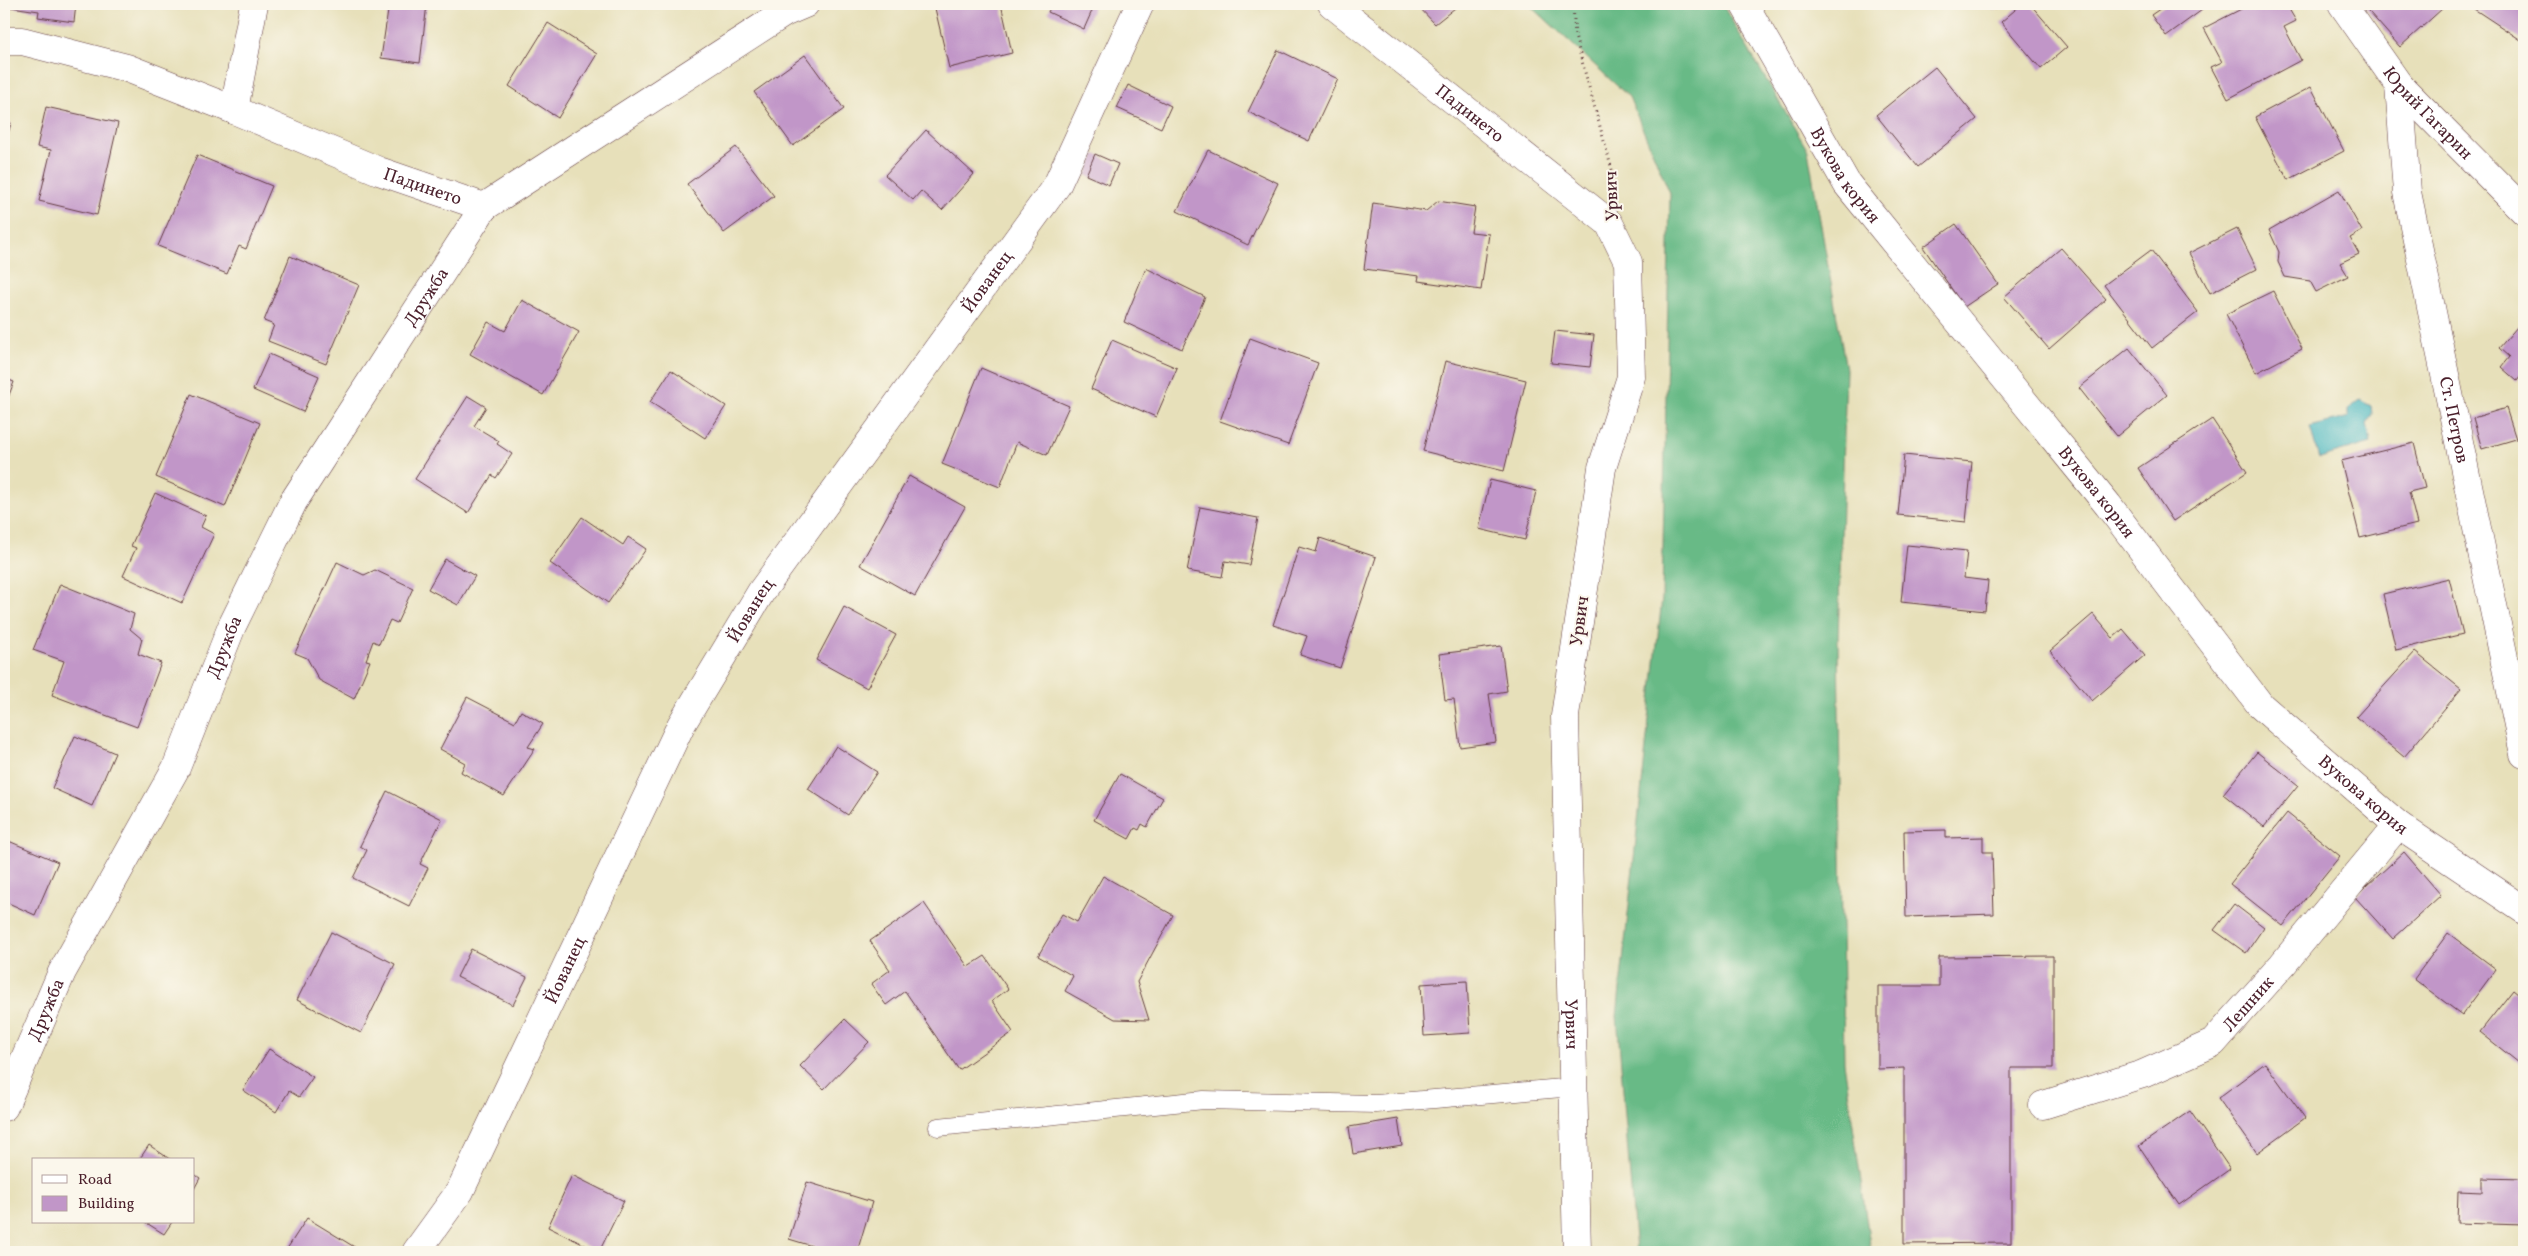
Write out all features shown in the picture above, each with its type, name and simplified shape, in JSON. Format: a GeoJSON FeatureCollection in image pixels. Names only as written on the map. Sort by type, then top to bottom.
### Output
{"type":"FeatureCollection","features":[{"type":"Feature","properties":{"kind":"street"},"geometry":{"type":"LineString","coordinates":[[234,110],[254,4]]}},
{"type":"Feature","properties":{"kind":"street","name":"Падинето"},"geometry":{"type":"LineString","coordinates":[[4,40],[22,42],[127,68],[234,110],[379,171],[484,207],[784,13],[806,4]]}},
{"type":"Feature","properties":{"kind":"street","name":"Йованец"},"geometry":{"type":"LineString","coordinates":[[416,1252],[460,1190],[681,725],[761,592],[1057,186],[1140,4]]}},
{"type":"Feature","properties":{"kind":"street","name":"Падинето"},"geometry":{"type":"LineString","coordinates":[[1332,4],[1609,223]]}},
{"type":"Feature","properties":{"kind":"street","name":"Вукова кория"},"geometry":{"type":"LineString","coordinates":[[1744,4],[1847,184],[2108,505],[2261,706],[2398,825],[2524,910]]}},
{"type":"Feature","properties":{"kind":"street","name":"Юрий Гагарин"},"geometry":{"type":"LineString","coordinates":[[2342,4],[2399,85],[2524,211]]}},
{"type":"Feature","properties":{"kind":"street","name":"Ст. Петров"},"geometry":{"type":"LineString","coordinates":[[2399,85],[2407,192],[2524,754]]}},
{"type":"Feature","properties":{"kind":"street","name":"Дружба"},"geometry":{"type":"LineString","coordinates":[[4,1107],[62,972],[176,768],[232,626],[293,502],[484,207]]}},
{"type":"Feature","properties":{"kind":"street","name":"Урвич"},"geometry":{"type":"LineString","coordinates":[[1577,1252],[1565,716],[1602,468],[1631,376],[1628,262],[1609,223]]}},
{"type":"Feature","properties":{"kind":"street","name":"Лешник"},"geometry":{"type":"LineString","coordinates":[[2042,1105],[2143,1074],[2213,1043],[2282,965],[2398,825]]}},
{"type":"Feature","properties":{"kind":"lane"},"geometry":{"type":"LineString","coordinates":[[938,1126],[1204,1100],[1376,1104],[1574,1087]]}},
{"type":"Feature","properties":{"kind":"path","name":"Урвич"},"geometry":{"type":"LineString","coordinates":[[1573,4],[1575,36],[1612,170],[1609,223]]}},
{"type":"Feature","properties":{"kind":"green space"},"geometry":{"type":"Polygon","coordinates":[[[1529,4],[1722,4],[1808,151],[1846,369],[1838,640],[1844,1062],[1871,1252],[1636,1252],[1617,1016],[1662,598],[1670,193],[1629,97],[1529,4]]]}},
{"type":"Feature","properties":{"kind":"water"},"geometry":{"type":"Polygon","coordinates":[[[2360,400],[2371,406],[2372,414],[2367,424],[2371,443],[2319,458],[2310,427],[2349,417],[2349,409],[2360,400]]]}},
{"type":"Feature","properties":{"kind":"building"},"geometry":{"type":"Polygon","coordinates":[[[4,4],[76,4],[74,22],[38,17],[39,11],[4,6],[4,4]]]}},
{"type":"Feature","properties":{"kind":"building"},"geometry":{"type":"Polygon","coordinates":[[[389,4],[427,4],[420,63],[381,58],[389,4]]]}},
{"type":"Feature","properties":{"kind":"building"},"geometry":{"type":"Polygon","coordinates":[[[934,4],[1001,4],[1012,53],[949,68],[934,4]]]}},
{"type":"Feature","properties":{"kind":"building"},"geometry":{"type":"Polygon","coordinates":[[[1052,4],[1095,4],[1084,29],[1048,12],[1052,4]]]}},
{"type":"Feature","properties":{"kind":"building"},"geometry":{"type":"Polygon","coordinates":[[[1416,4],[1460,4],[1435,24],[1416,4]]]}},
{"type":"Feature","properties":{"kind":"building"},"geometry":{"type":"Polygon","coordinates":[[[1989,4],[2002,4],[1994,10],[1989,4]]]}},
{"type":"Feature","properties":{"kind":"building"},"geometry":{"type":"Polygon","coordinates":[[[2022,4],[2030,4],[2067,47],[2041,69],[2001,22],[2022,4]]]}},
{"type":"Feature","properties":{"kind":"building"},"geometry":{"type":"Polygon","coordinates":[[[2167,4],[2197,4],[2202,10],[2166,36],[2151,15],[2167,4]]]}},
{"type":"Feature","properties":{"kind":"building"},"geometry":{"type":"Polygon","coordinates":[[[2251,4],[2286,4],[2296,21],[2284,27],[2301,60],[2228,99],[2211,67],[2222,62],[2204,28],[2251,4]]]}},
{"type":"Feature","properties":{"kind":"building"},"geometry":{"type":"Polygon","coordinates":[[[2362,4],[2439,4],[2443,8],[2400,47],[2362,4]]]}},
{"type":"Feature","properties":{"kind":"building"},"geometry":{"type":"Polygon","coordinates":[[[2478,4],[2524,4],[2524,42],[2474,9],[2478,4]]]}},
{"type":"Feature","properties":{"kind":"building"},"geometry":{"type":"Polygon","coordinates":[[[548,23],[597,54],[558,118],[509,86],[548,23]]]}},
{"type":"Feature","properties":{"kind":"building"},"geometry":{"type":"Polygon","coordinates":[[[1278,50],[1338,79],[1309,141],[1248,112],[1278,50]]]}},
{"type":"Feature","properties":{"kind":"building"},"geometry":{"type":"Polygon","coordinates":[[[805,55],[844,109],[793,146],[754,92],[805,55]]]}},
{"type":"Feature","properties":{"kind":"building"},"geometry":{"type":"Polygon","coordinates":[[[1935,67],[1977,119],[1918,167],[1876,115],[1935,67]]]}},
{"type":"Feature","properties":{"kind":"building"},"geometry":{"type":"Polygon","coordinates":[[[1128,85],[1171,106],[1161,128],[1117,108],[1128,85]]]}},
{"type":"Feature","properties":{"kind":"building"},"geometry":{"type":"Polygon","coordinates":[[[2311,87],[2344,151],[2288,180],[2255,117],[2311,87]]]}},
{"type":"Feature","properties":{"kind":"building"},"geometry":{"type":"Polygon","coordinates":[[[46,107],[118,123],[97,215],[39,201],[51,150],[37,147],[46,107]]]}},
{"type":"Feature","properties":{"kind":"building"},"geometry":{"type":"Polygon","coordinates":[[[4,121],[11,123],[4,148],[4,121]]]}},
{"type":"Feature","properties":{"kind":"building"},"geometry":{"type":"Polygon","coordinates":[[[926,130],[974,174],[942,210],[921,191],[913,200],[885,175],[926,130]]]}},
{"type":"Feature","properties":{"kind":"building"},"geometry":{"type":"Polygon","coordinates":[[[736,147],[774,196],[724,233],[687,184],[736,147]]]}},
{"type":"Feature","properties":{"kind":"building"},"geometry":{"type":"Polygon","coordinates":[[[1208,150],[1278,183],[1248,245],[1177,211],[1208,150]]]}},
{"type":"Feature","properties":{"kind":"building"},"geometry":{"type":"Polygon","coordinates":[[[1095,154],[1118,164],[1109,185],[1086,175],[1095,154]]]}},
{"type":"Feature","properties":{"kind":"building"},"geometry":{"type":"Polygon","coordinates":[[[197,155],[272,186],[246,249],[239,246],[227,274],[158,246],[197,155]]]}},
{"type":"Feature","properties":{"kind":"building"},"geometry":{"type":"Polygon","coordinates":[[[2339,190],[2362,231],[2350,238],[2359,254],[2340,263],[2348,276],[2316,292],[2310,281],[2285,277],[2278,262],[2279,252],[2269,230],[2339,190]]]}},
{"type":"Feature","properties":{"kind":"building"},"geometry":{"type":"Polygon","coordinates":[[[1438,201],[1475,207],[1471,232],[1489,234],[1481,290],[1418,281],[1419,276],[1364,269],[1373,203],[1426,211],[1438,201]]]}},
{"type":"Feature","properties":{"kind":"building"},"geometry":{"type":"Polygon","coordinates":[[[1956,224],[1998,284],[1964,307],[1923,247],[1956,224]]]}},
{"type":"Feature","properties":{"kind":"building"},"geometry":{"type":"Polygon","coordinates":[[[2237,229],[2257,269],[2210,293],[2189,253],[2237,229]]]}},
{"type":"Feature","properties":{"kind":"building"},"geometry":{"type":"Polygon","coordinates":[[[2061,248],[2106,299],[2049,349],[2004,297],[2061,248]]]}},
{"type":"Feature","properties":{"kind":"building"},"geometry":{"type":"Polygon","coordinates":[[[2151,250],[2198,312],[2152,348],[2104,285],[2151,250]]]}},
{"type":"Feature","properties":{"kind":"building"},"geometry":{"type":"Polygon","coordinates":[[[290,256],[359,285],[326,364],[268,341],[274,325],[264,321],[290,256]]]}},
{"type":"Feature","properties":{"kind":"building"},"geometry":{"type":"Polygon","coordinates":[[[1146,268],[1205,297],[1182,349],[1124,322],[1146,268]]]}},
{"type":"Feature","properties":{"kind":"building"},"geometry":{"type":"Polygon","coordinates":[[[2273,291],[2302,349],[2256,373],[2226,314],[2273,291]]]}},
{"type":"Feature","properties":{"kind":"building"},"geometry":{"type":"Polygon","coordinates":[[[522,300],[579,332],[543,395],[470,354],[488,322],[505,331],[522,300]]]}},
{"type":"Feature","properties":{"kind":"building"},"geometry":{"type":"Polygon","coordinates":[[[2524,319],[2524,372],[2517,381],[2501,367],[2509,357],[2499,348],[2524,319]]]}},
{"type":"Feature","properties":{"kind":"building"},"geometry":{"type":"Polygon","coordinates":[[[1555,331],[1594,335],[1590,367],[1551,363],[1555,331]]]}},
{"type":"Feature","properties":{"kind":"building"},"geometry":{"type":"Polygon","coordinates":[[[1250,338],[1318,363],[1288,445],[1220,421],[1250,338]]]}},
{"type":"Feature","properties":{"kind":"building"},"geometry":{"type":"Polygon","coordinates":[[[1112,340],[1177,368],[1156,417],[1091,389],[1112,340]]]}},
{"type":"Feature","properties":{"kind":"building"},"geometry":{"type":"Polygon","coordinates":[[[2129,348],[2167,395],[2117,436],[2079,388],[2129,348]]]}},
{"type":"Feature","properties":{"kind":"building"},"geometry":{"type":"Polygon","coordinates":[[[269,354],[319,376],[303,412],[253,390],[269,354]]]}},
{"type":"Feature","properties":{"kind":"building"},"geometry":{"type":"Polygon","coordinates":[[[1445,361],[1526,380],[1504,471],[1423,451],[1445,361]]]}},
{"type":"Feature","properties":{"kind":"building"},"geometry":{"type":"Polygon","coordinates":[[[981,368],[1069,406],[1047,455],[1017,442],[1000,487],[942,464],[981,368]]]}},
{"type":"Feature","properties":{"kind":"building"},"geometry":{"type":"Polygon","coordinates":[[[671,370],[726,406],[705,438],[650,402],[671,370]]]}},
{"type":"Feature","properties":{"kind":"building"},"geometry":{"type":"Polygon","coordinates":[[[4,378],[14,382],[4,408],[4,378]]]}},
{"type":"Feature","properties":{"kind":"building"},"geometry":{"type":"Polygon","coordinates":[[[191,394],[260,423],[225,507],[156,477],[191,394]]]}},
{"type":"Feature","properties":{"kind":"building"},"geometry":{"type":"Polygon","coordinates":[[[468,396],[486,407],[474,426],[499,441],[497,444],[512,454],[496,478],[492,475],[468,513],[415,479],[468,396]]]}},
{"type":"Feature","properties":{"kind":"building"},"geometry":{"type":"Polygon","coordinates":[[[2506,408],[2516,439],[2482,449],[2473,418],[2506,408]]]}},
{"type":"Feature","properties":{"kind":"building"},"geometry":{"type":"Polygon","coordinates":[[[2212,419],[2247,472],[2173,521],[2138,468],[2212,419]]]}},
{"type":"Feature","properties":{"kind":"building"},"geometry":{"type":"Polygon","coordinates":[[[2414,443],[2425,488],[2409,492],[2417,524],[2360,538],[2341,461],[2414,443]]]}},
{"type":"Feature","properties":{"kind":"building"},"geometry":{"type":"Polygon","coordinates":[[[2524,454],[2524,470],[2520,455],[2524,454]]]}},
{"type":"Feature","properties":{"kind":"building"},"geometry":{"type":"Polygon","coordinates":[[[1904,455],[1972,462],[1966,522],[1898,515],[1904,455]]]}},
{"type":"Feature","properties":{"kind":"building"},"geometry":{"type":"Polygon","coordinates":[[[909,476],[965,507],[915,596],[860,565],[909,476]]]}},
{"type":"Feature","properties":{"kind":"building"},"geometry":{"type":"Polygon","coordinates":[[[1490,480],[1536,491],[1525,540],[1479,529],[1490,480]]]}},
{"type":"Feature","properties":{"kind":"building"},"geometry":{"type":"Polygon","coordinates":[[[155,493],[206,516],[201,527],[214,534],[182,603],[123,576],[136,548],[131,546],[155,493]]]}},
{"type":"Feature","properties":{"kind":"building"},"geometry":{"type":"Polygon","coordinates":[[[1200,507],[1258,518],[1249,565],[1225,561],[1222,577],[1187,571],[1200,507]]]}},
{"type":"Feature","properties":{"kind":"building"},"geometry":{"type":"Polygon","coordinates":[[[582,517],[623,545],[628,537],[646,549],[608,603],[550,563],[582,517]]]}},
{"type":"Feature","properties":{"kind":"building"},"geometry":{"type":"Polygon","coordinates":[[[1320,538],[1376,557],[1340,668],[1300,655],[1307,636],[1273,625],[1299,547],[1316,552],[1320,538]]]}},
{"type":"Feature","properties":{"kind":"building"},"geometry":{"type":"Polygon","coordinates":[[[1907,545],[1967,551],[1964,578],[1988,581],[1985,611],[1901,602],[1907,545]]]}},
{"type":"Feature","properties":{"kind":"building"},"geometry":{"type":"Polygon","coordinates":[[[445,559],[475,576],[458,605],[428,589],[445,559]]]}},
{"type":"Feature","properties":{"kind":"building"},"geometry":{"type":"Polygon","coordinates":[[[337,562],[364,575],[375,570],[413,588],[397,623],[390,620],[379,644],[373,641],[366,660],[370,661],[354,699],[319,680],[307,658],[295,653],[337,562]]]}},
{"type":"Feature","properties":{"kind":"building"},"geometry":{"type":"Polygon","coordinates":[[[2449,578],[2463,634],[2396,650],[2383,594],[2449,578]]]}},
{"type":"Feature","properties":{"kind":"building"},"geometry":{"type":"Polygon","coordinates":[[[60,584],[134,614],[130,629],[142,639],[138,654],[161,663],[137,727],[52,695],[64,661],[33,650],[60,584]]]}},
{"type":"Feature","properties":{"kind":"building"},"geometry":{"type":"Polygon","coordinates":[[[844,607],[896,635],[867,688],[816,660],[844,607]]]}},
{"type":"Feature","properties":{"kind":"building"},"geometry":{"type":"Polygon","coordinates":[[[2093,614],[2113,638],[2123,629],[2145,655],[2092,701],[2050,651],[2093,614]]]}},
{"type":"Feature","properties":{"kind":"building"},"geometry":{"type":"Polygon","coordinates":[[[1501,646],[1507,691],[1489,694],[1496,742],[1460,747],[1454,699],[1445,700],[1439,654],[1501,646]]]}},
{"type":"Feature","properties":{"kind":"building"},"geometry":{"type":"Polygon","coordinates":[[[2415,652],[2461,689],[2404,757],[2356,717],[2415,652]]]}},
{"type":"Feature","properties":{"kind":"building"},"geometry":{"type":"Polygon","coordinates":[[[467,697],[515,722],[521,711],[543,724],[528,747],[535,749],[504,796],[461,772],[465,763],[440,749],[467,697]]]}},
{"type":"Feature","properties":{"kind":"building"},"geometry":{"type":"Polygon","coordinates":[[[75,736],[115,753],[92,806],[52,788],[75,736]]]}},
{"type":"Feature","properties":{"kind":"building"},"geometry":{"type":"Polygon","coordinates":[[[836,746],[877,772],[848,815],[808,789],[836,746]]]}},
{"type":"Feature","properties":{"kind":"building"},"geometry":{"type":"Polygon","coordinates":[[[2257,752],[2298,785],[2264,827],[2223,794],[2257,752]]]}},
{"type":"Feature","properties":{"kind":"building"},"geometry":{"type":"Polygon","coordinates":[[[1120,774],[1163,798],[1147,827],[1142,824],[1139,830],[1135,828],[1129,839],[1094,820],[1120,774]]]}},
{"type":"Feature","properties":{"kind":"building"},"geometry":{"type":"Polygon","coordinates":[[[387,791],[442,819],[420,864],[428,868],[409,906],[353,878],[367,850],[360,846],[387,791]]]}},
{"type":"Feature","properties":{"kind":"building"},"geometry":{"type":"Polygon","coordinates":[[[2287,813],[2340,856],[2283,926],[2230,884],[2287,813]]]}},
{"type":"Feature","properties":{"kind":"building"},"geometry":{"type":"Polygon","coordinates":[[[1946,830],[1946,838],[1983,837],[1983,852],[1992,852],[1994,914],[1906,917],[1904,831],[1946,830]]]}},
{"type":"Feature","properties":{"kind":"building"},"geometry":{"type":"Polygon","coordinates":[[[4,839],[58,862],[35,915],[4,901],[4,839]]]}},
{"type":"Feature","properties":{"kind":"building"},"geometry":{"type":"Polygon","coordinates":[[[2404,852],[2441,895],[2393,939],[2355,897],[2404,852]]]}},
{"type":"Feature","properties":{"kind":"building"},"geometry":{"type":"Polygon","coordinates":[[[1103,876],[1173,915],[1137,982],[1149,1020],[1115,1019],[1065,991],[1073,976],[1038,956],[1062,914],[1077,922],[1103,876]]]}},
{"type":"Feature","properties":{"kind":"building"},"geometry":{"type":"Polygon","coordinates":[[[924,903],[968,967],[985,956],[1008,989],[992,1001],[1013,1032],[959,1070],[905,991],[886,1005],[871,984],[890,970],[870,941],[924,903]]]}},
{"type":"Feature","properties":{"kind":"building"},"geometry":{"type":"Polygon","coordinates":[[[2234,904],[2264,927],[2246,953],[2214,930],[2234,904]]]}},
{"type":"Feature","properties":{"kind":"building"},"geometry":{"type":"Polygon","coordinates":[[[331,932],[395,964],[361,1033],[297,1000],[331,932]]]}},
{"type":"Feature","properties":{"kind":"building"},"geometry":{"type":"Polygon","coordinates":[[[2448,933],[2496,969],[2462,1015],[2414,979],[2448,933]]]}},
{"type":"Feature","properties":{"kind":"building"},"geometry":{"type":"Polygon","coordinates":[[[471,949],[527,977],[513,1005],[457,977],[471,949]]]}},
{"type":"Feature","properties":{"kind":"building"},"geometry":{"type":"Polygon","coordinates":[[[2053,956],[2053,1068],[2011,1068],[2011,1243],[1904,1244],[1904,1068],[1878,1069],[1878,986],[1939,986],[1939,957],[2053,956]]]}},
{"type":"Feature","properties":{"kind":"building"},"geometry":{"type":"Polygon","coordinates":[[[1467,981],[1470,1033],[1424,1036],[1421,984],[1467,981]]]}},
{"type":"Feature","properties":{"kind":"building"},"geometry":{"type":"Polygon","coordinates":[[[2513,990],[2524,999],[2524,1067],[2480,1032],[2513,990]]]}},
{"type":"Feature","properties":{"kind":"building"},"geometry":{"type":"Polygon","coordinates":[[[845,1019],[869,1042],[824,1089],[800,1066],[845,1019]]]}},
{"type":"Feature","properties":{"kind":"building"},"geometry":{"type":"Polygon","coordinates":[[[269,1049],[313,1077],[299,1097],[289,1091],[276,1112],[243,1090],[269,1049]]]}},
{"type":"Feature","properties":{"kind":"building"},"geometry":{"type":"Polygon","coordinates":[[[2265,1063],[2305,1118],[2257,1153],[2218,1098],[2265,1063]]]}},
{"type":"Feature","properties":{"kind":"building"},"geometry":{"type":"Polygon","coordinates":[[[2190,1111],[2230,1169],[2179,1205],[2139,1146],[2190,1111]]]}},
{"type":"Feature","properties":{"kind":"building"},"geometry":{"type":"Polygon","coordinates":[[[1398,1119],[1402,1146],[1353,1154],[1349,1127],[1398,1119]]]}},
{"type":"Feature","properties":{"kind":"building"},"geometry":{"type":"Polygon","coordinates":[[[149,1145],[168,1158],[140,1158],[149,1145]]]}},
{"type":"Feature","properties":{"kind":"building"},"geometry":{"type":"Polygon","coordinates":[[[195,1175],[200,1178],[195,1187],[195,1175]]]}},
{"type":"Feature","properties":{"kind":"building"},"geometry":{"type":"Polygon","coordinates":[[[572,1175],[624,1201],[599,1252],[548,1227],[572,1175]]]}},
{"type":"Feature","properties":{"kind":"building"},"geometry":{"type":"Polygon","coordinates":[[[2482,1178],[2524,1179],[2524,1225],[2457,1223],[2458,1191],[2482,1192],[2482,1178]]]}},
{"type":"Feature","properties":{"kind":"building"},"geometry":{"type":"Polygon","coordinates":[[[807,1182],[872,1202],[857,1252],[832,1252],[789,1239],[807,1182]]]}},
{"type":"Feature","properties":{"kind":"building"},"geometry":{"type":"Polygon","coordinates":[[[307,1218],[356,1248],[354,1252],[285,1252],[307,1218]]]}},
{"type":"Feature","properties":{"kind":"building"},"geometry":{"type":"Polygon","coordinates":[[[148,1224],[171,1224],[164,1234],[148,1224]]]}}]}
